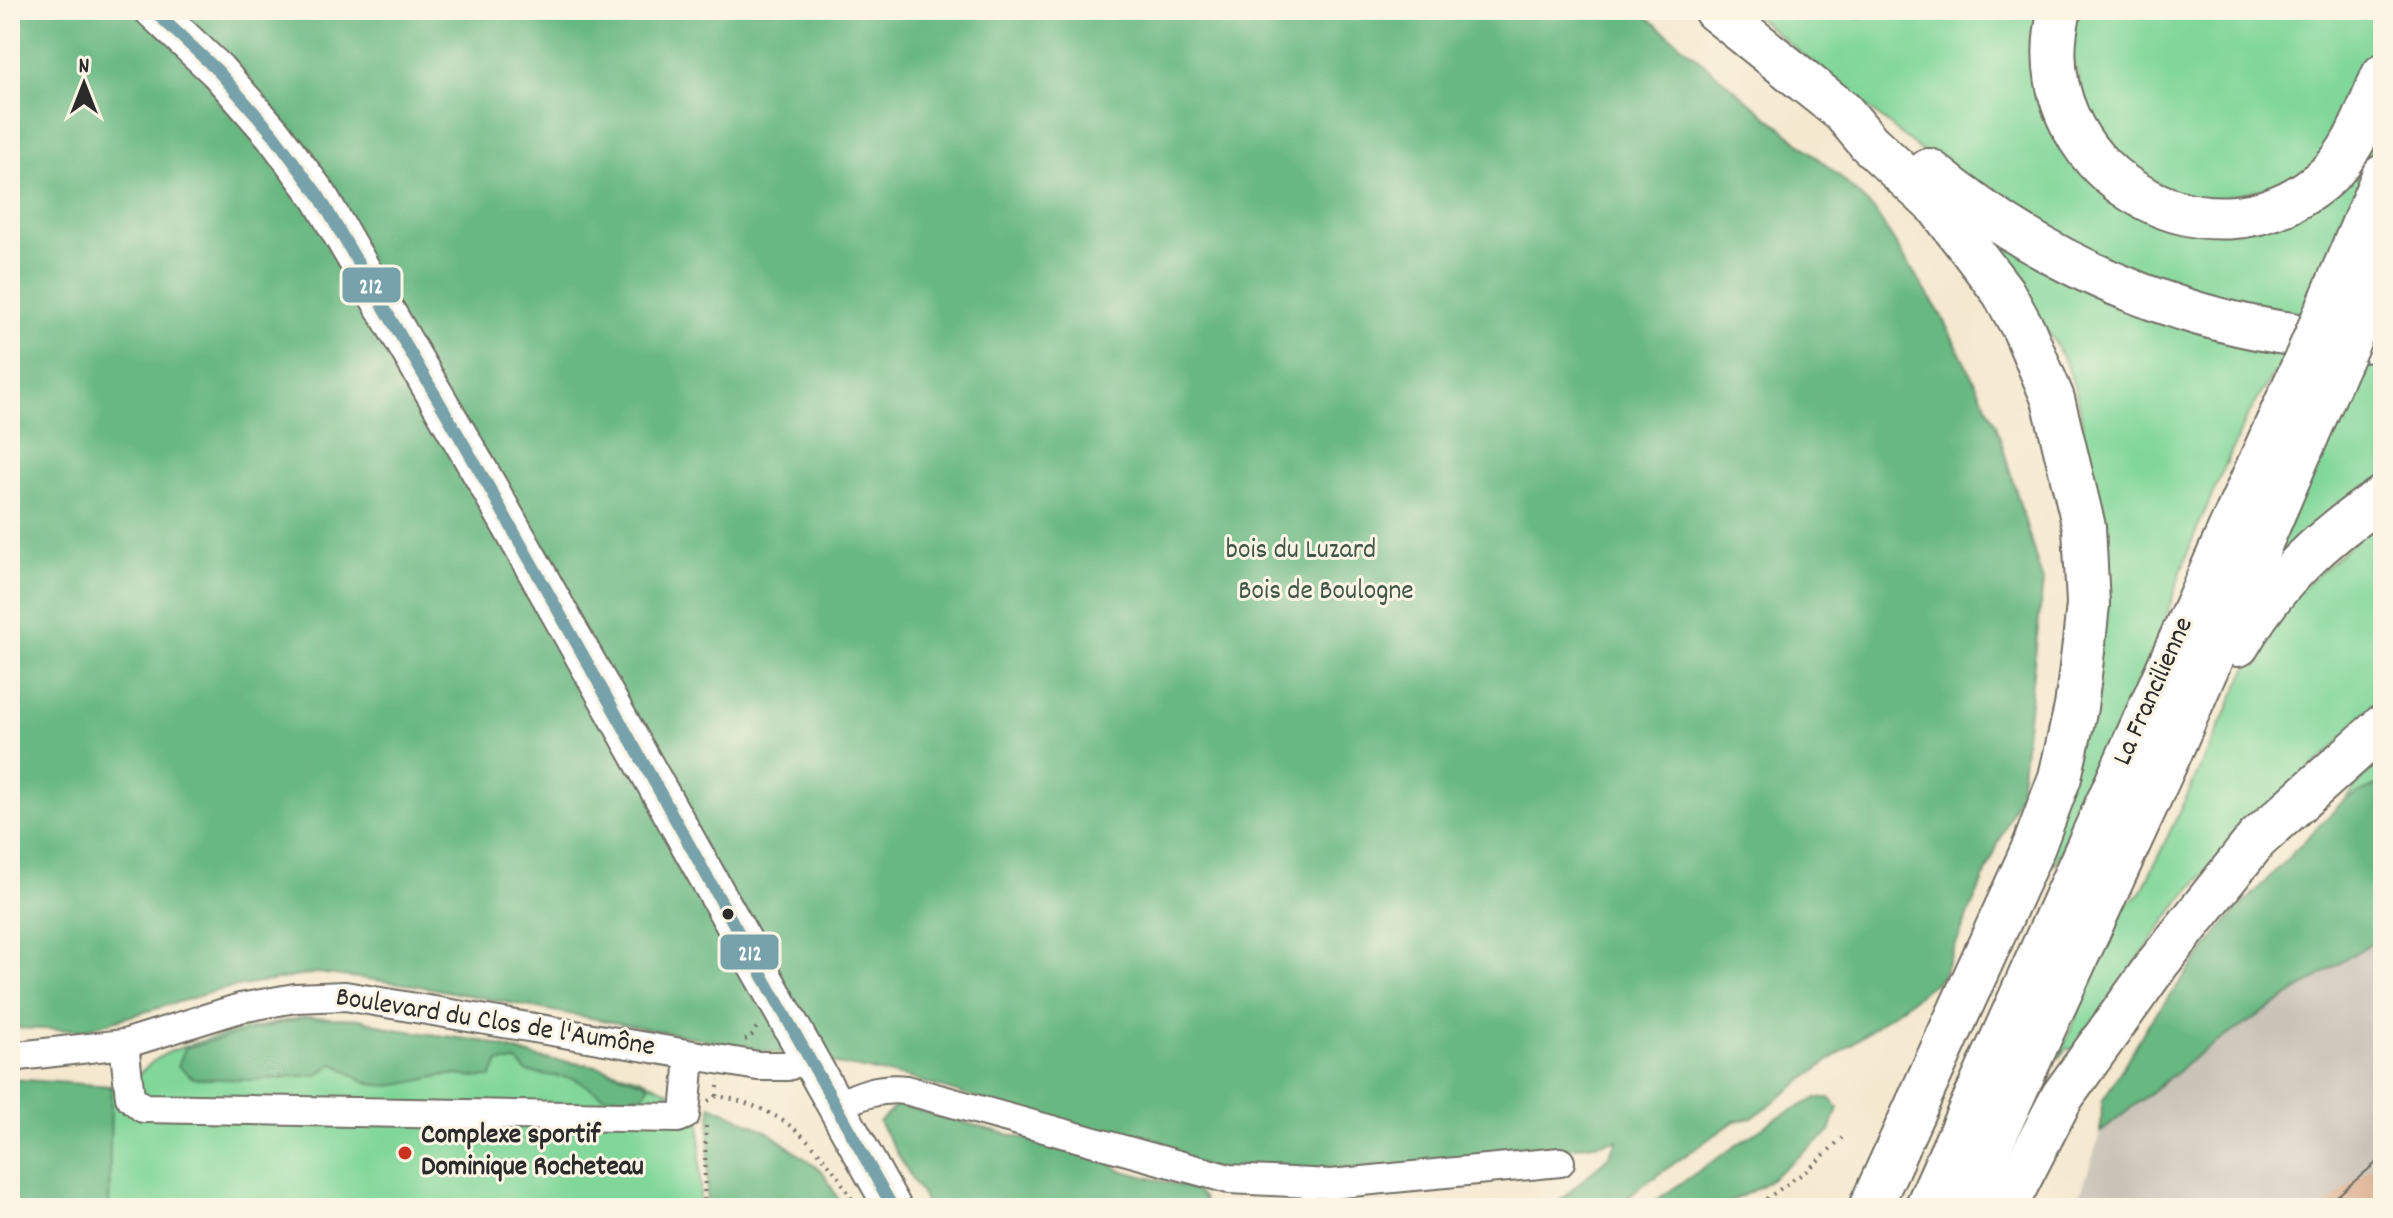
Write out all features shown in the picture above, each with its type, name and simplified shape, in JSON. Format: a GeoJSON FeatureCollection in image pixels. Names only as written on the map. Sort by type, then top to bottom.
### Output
{"type":"FeatureCollection","features":[{"type":"Feature","properties":{"kind":"highway"},"geometry":{"type":"LineString","coordinates":[[1715,10],[1843,112],[1869,143],[1939,208],[2003,292],[2024,330],[2053,399],[2084,527],[2087,566],[2081,675],[2060,777],[2034,846],[1870,1208]]}},
{"type":"Feature","properties":{"kind":"highway"},"geometry":{"type":"LineString","coordinates":[[2060,10],[2054,48],[2056,77],[2072,126],[2084,148],[2123,187],[2179,213],[2212,218],[2244,217],[2270,211],[2312,189],[2330,173],[2345,153],[2383,75]]}},
{"type":"Feature","properties":{"kind":"highway"},"geometry":{"type":"LineString","coordinates":[[1843,112],[1878,128],[1990,217],[2090,273],[2168,304],[2236,323],[2293,334],[2383,341]]}},
{"type":"Feature","properties":{"kind":"highway"},"geometry":{"type":"LineString","coordinates":[[2170,754],[2321,364],[2349,300],[2383,176]]}},
{"type":"Feature","properties":{"kind":"highway"},"geometry":{"type":"LineString","coordinates":[[2349,300],[2383,265]]}},
{"type":"Feature","properties":{"kind":"highway","name":"La Francilienne"},"geometry":{"type":"LineString","coordinates":[[1935,1204],[2321,364]]}},
{"type":"Feature","properties":{"kind":"highway"},"geometry":{"type":"LineString","coordinates":[[2170,754],[2201,718],[2246,632],[2279,583],[2318,545],[2383,497]]}},
{"type":"Feature","properties":{"kind":"highway"},"geometry":{"type":"LineString","coordinates":[[2005,1208],[2036,1142],[2113,1021],[2257,839],[2383,726]]}},
{"type":"Feature","properties":{"kind":"highway","name":"La Francilienne"},"geometry":{"type":"LineString","coordinates":[[1935,1204],[2170,754]]}},
{"type":"Feature","properties":{"kind":"highway"},"geometry":{"type":"LineString","coordinates":[[2031,1208],[2079,1098],[2086,1065]]}},
{"type":"Feature","properties":{"kind":"main road"},"geometry":{"type":"LineString","coordinates":[[153,10],[218,71],[273,134],[319,196],[486,482],[811,1056],[893,1208]]}},
{"type":"Feature","properties":{"kind":"street","name":"Boulevard du Clos de l'Aumône"},"geometry":{"type":"LineString","coordinates":[[10,1057],[124,1044],[240,1008],[295,998],[345,996],[690,1056],[774,1067],[811,1056]]}},
{"type":"Feature","properties":{"kind":"street"},"geometry":{"type":"LineString","coordinates":[[124,1044],[130,1097],[143,1108],[678,1118],[685,1115],[689,1105],[690,1056]]}},
{"type":"Feature","properties":{"kind":"street"},"geometry":{"type":"LineString","coordinates":[[837,1106],[862,1094],[888,1088],[906,1090],[1229,1179],[1331,1184],[1560,1162]]}},
{"type":"Feature","properties":{"kind":"path"},"geometry":{"type":"LineString","coordinates":[[707,1109],[708,1101],[717,1096],[730,1098],[761,1108],[791,1124],[831,1163],[857,1208]]}},
{"type":"Feature","properties":{"kind":"path"},"geometry":{"type":"LineString","coordinates":[[704,1208],[706,1122]]}},
{"type":"Feature","properties":{"kind":"path"},"geometry":{"type":"LineString","coordinates":[[1753,1208],[1809,1169],[1842,1138]]}},
{"type":"Feature","properties":{"kind":"shaded area"},"geometry":{"type":"Polygon","coordinates":[[[2383,935],[2383,1208],[2076,1208],[2101,1132],[2196,1056],[2383,935]]]}},
{"type":"Feature","properties":{"kind":"green space","name":"bois du Luzard"},"geometry":{"type":"Polygon","coordinates":[[[10,10],[1639,10],[1838,175],[1874,210],[1941,315],[1996,424],[2043,582],[2020,792],[1942,977],[1752,1118],[1735,1121],[1639,1188],[1617,1208],[1552,1208],[1607,1158],[1618,1140],[1417,1172],[1252,1180],[906,1077],[414,985],[317,973],[219,990],[83,1030],[10,1028],[10,10]]]}},
{"type":"Feature","properties":{"kind":"green space"},"geometry":{"type":"Polygon","coordinates":[[[1748,10],[1855,10],[1857,18],[1889,10],[2047,10],[2068,143],[2255,228],[2383,102],[2383,131],[2305,318],[2170,294],[1956,179],[1748,10]]]}},
{"type":"Feature","properties":{"kind":"green space"},"geometry":{"type":"Polygon","coordinates":[[[2071,10],[2383,10],[2383,43],[2338,137],[2299,181],[2191,204],[2098,144],[2066,37],[2071,10]]]}},
{"type":"Feature","properties":{"kind":"green space"},"geometry":{"type":"Polygon","coordinates":[[[1985,229],[2289,346],[2277,376],[2272,376],[2245,421],[2190,545],[2160,635],[2055,864],[2046,855],[2090,477],[2079,404],[2069,370],[2054,341],[1980,237],[1985,229]]]}},
{"type":"Feature","properties":{"kind":"green space"},"geometry":{"type":"Polygon","coordinates":[[[2383,360],[2383,486],[2270,577],[2280,545],[2358,363],[2383,360]]]}},
{"type":"Feature","properties":{"kind":"green space"},"geometry":{"type":"Polygon","coordinates":[[[2383,515],[2383,702],[2245,829],[2179,902],[2075,1048],[2067,1049],[2058,1059],[2110,937],[2127,903],[2140,895],[2252,658],[2294,596],[2383,515]]]}},
{"type":"Feature","properties":{"kind":"green space"},"geometry":{"type":"Polygon","coordinates":[[[2383,757],[2383,783],[2344,800],[2383,757]]]}},
{"type":"Feature","properties":{"kind":"green space"},"geometry":{"type":"Polygon","coordinates":[[[2383,783],[2383,935],[2196,1056],[2101,1132],[2102,1102],[2149,1023],[2227,921],[2344,800],[2383,783]]]}},
{"type":"Feature","properties":{"kind":"green space","name":"Complexe sportif Dominique Rocheteau"},"geometry":{"type":"Polygon","coordinates":[[[305,1017],[360,1019],[393,1029],[487,1042],[539,1058],[596,1066],[640,1078],[680,1097],[700,1098],[700,1208],[109,1208],[111,1086],[129,1087],[143,1070],[172,1051],[230,1033],[305,1017]]]}},
{"type":"Feature","properties":{"kind":"green space"},"geometry":{"type":"Polygon","coordinates":[[[305,1017],[360,1019],[393,1029],[487,1042],[539,1058],[596,1066],[650,1084],[644,1094],[626,1098],[604,1096],[575,1079],[527,1072],[518,1062],[499,1062],[491,1077],[447,1075],[386,1086],[366,1082],[333,1064],[317,1075],[253,1080],[193,1078],[178,1066],[185,1048],[305,1017]]]}},
{"type":"Feature","properties":{"kind":"green space"},"geometry":{"type":"Polygon","coordinates":[[[10,1079],[111,1086],[109,1208],[10,1208],[10,1079]]]}},
{"type":"Feature","properties":{"kind":"green space"},"geometry":{"type":"Polygon","coordinates":[[[1817,1098],[1830,1098],[1838,1108],[1830,1132],[1760,1187],[1718,1208],[1645,1208],[1776,1118],[1817,1098]]]}},
{"type":"Feature","properties":{"kind":"green space"},"geometry":{"type":"Polygon","coordinates":[[[711,1105],[767,1131],[823,1172],[843,1208],[706,1208],[711,1105]]]}},
{"type":"Feature","properties":{"kind":"green space"},"geometry":{"type":"Polygon","coordinates":[[[897,1105],[1106,1160],[1120,1170],[1195,1190],[1204,1198],[1207,1208],[929,1208],[879,1122],[897,1105]]]}},
{"type":"Feature","properties":{"kind":"building"},"geometry":{"type":"Polygon","coordinates":[[[2383,1157],[2383,1208],[2323,1208],[2383,1157]]]}},
{"type":"Feature","properties":{"kind":"transit line","name":"212"},"geometry":{"type":"LineString","coordinates":[[153,10],[218,71],[273,134],[319,196],[486,482],[893,1208]]}},
{"type":"Feature","properties":{"kind":"place","name":"Complexe sportif Dominique Rocheteau"},"geometry":{"type":"Point","coordinates":[405,1153]}},
{"type":"Feature","properties":{"kind":"park label","name":"Bois de Boulogne"},"geometry":{"type":"Point","coordinates":[1326,593]}}]}
